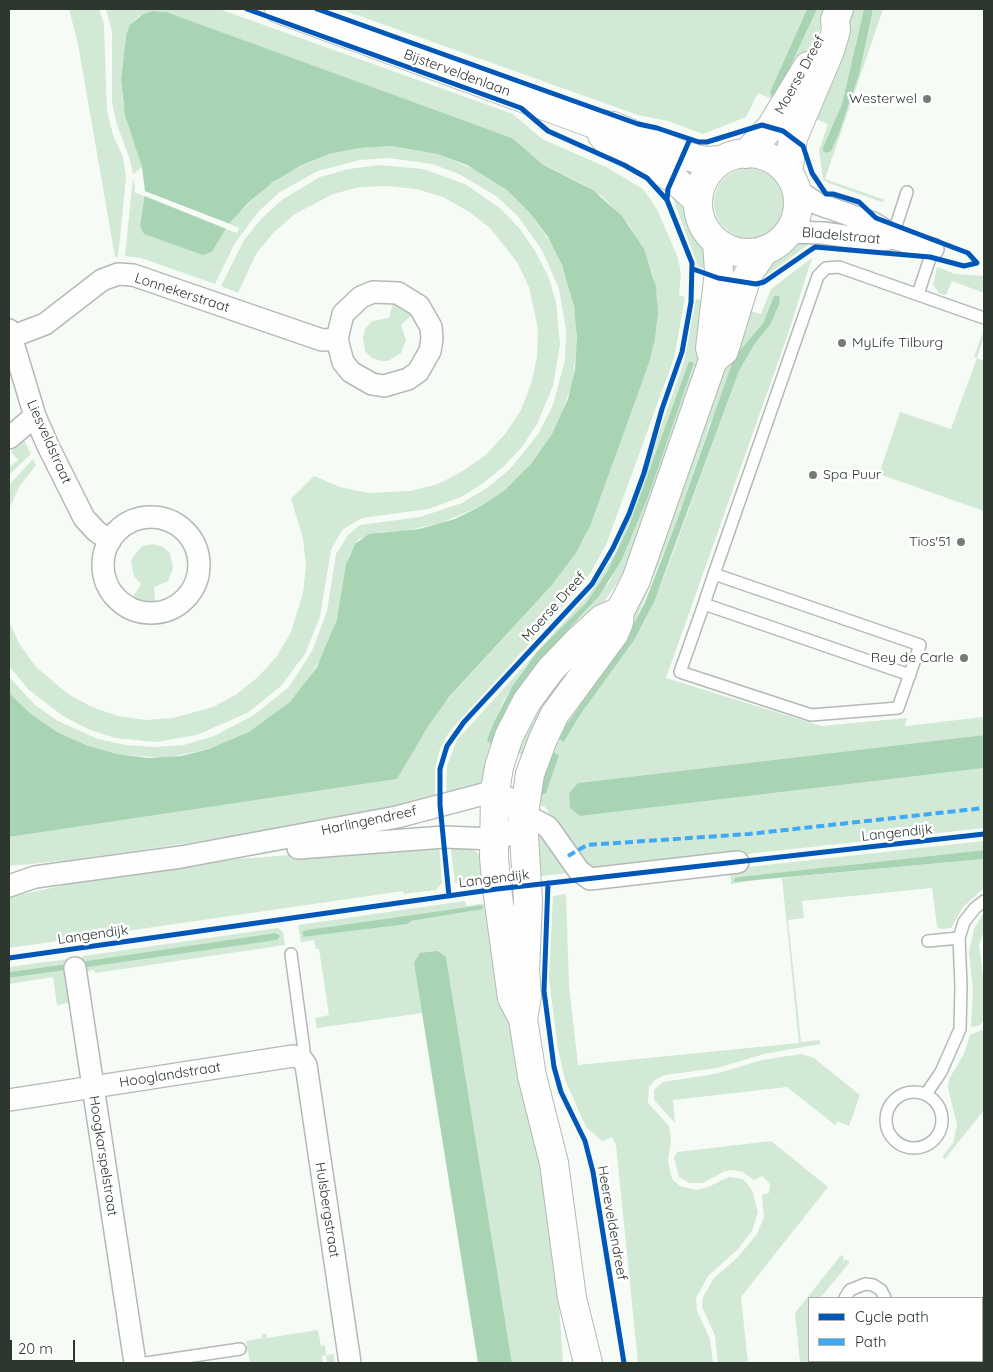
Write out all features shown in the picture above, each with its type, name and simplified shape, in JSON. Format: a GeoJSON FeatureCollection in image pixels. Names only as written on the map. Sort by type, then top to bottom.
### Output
{"type":"FeatureCollection","features":[{"type":"Feature","properties":{"kind":"street","name":"Bijsterveldenlaan"},"geometry":{"type":"LineString","coordinates":[[279,9],[311,14],[594,124],[613,126],[682,155],[705,160],[733,157]]}},
{"type":"Feature","properties":{"kind":"street","name":"Moerse Dreef"},"geometry":{"type":"LineString","coordinates":[[733,157],[764,137],[797,86],[827,26],[837,14]]}},
{"type":"Feature","properties":{"kind":"street","name":"Moerse Dreef"},"geometry":{"type":"LineString","coordinates":[[793,182],[793,138],[830,51],[836,30],[837,14]]}},
{"type":"Feature","properties":{"kind":"street","name":"Bijsterveldenlaan"},"geometry":{"type":"LineString","coordinates":[[594,124],[606,140],[673,178],[698,201]]}},
{"type":"Feature","properties":{"kind":"street"},"geometry":{"type":"LineString","coordinates":[[755,153],[770,158],[793,182],[799,206],[795,223],[789,232],[772,248],[756,254],[738,253],[724,248],[702,225],[698,211],[698,201],[703,180],[733,157],[755,153]]}},
{"type":"Feature","properties":{"kind":"street","name":"Bladelstraat"},"geometry":{"type":"LineString","coordinates":[[793,182],[818,204],[873,224],[883,229],[892,238]]}},
{"type":"Feature","properties":{"kind":"street","name":"Bladelstraat"},"geometry":{"type":"LineString","coordinates":[[789,232],[823,233],[879,241],[892,238],[933,249]]}},
{"type":"Feature","properties":{"kind":"street"},"geometry":{"type":"LineString","coordinates":[[714,360],[710,348],[719,272],[717,242]]}},
{"type":"Feature","properties":{"kind":"street"},"geometry":{"type":"LineString","coordinates":[[523,1019],[527,996],[525,970],[528,901],[523,820],[530,774],[555,714],[614,634],[619,622],[620,611],[636,580],[649,548],[714,360],[724,351],[747,276],[764,251]]}},
{"type":"Feature","properties":{"kind":"street","name":"Lonnekerstraat"},"geometry":{"type":"LineString","coordinates":[[10,334],[45,324],[102,280],[118,274],[133,275],[322,340],[337,339]]}},
{"type":"Feature","properties":{"kind":"street"},"geometry":{"type":"LineString","coordinates":[[386,291],[404,296],[419,306],[426,316],[432,339],[425,363],[418,372],[408,379],[384,386],[360,379],[351,372],[341,357],[337,339],[343,314],[351,304],[373,292],[386,291]]}},
{"type":"Feature","properties":{"kind":"street","name":"Liesveldstraat"},"geometry":{"type":"LineString","coordinates":[[10,334],[35,416],[84,518],[96,531],[110,541]]}},
{"type":"Feature","properties":{"kind":"street"},"geometry":{"type":"LineString","coordinates":[[9,438],[35,416]]}},
{"type":"Feature","properties":{"kind":"street"},"geometry":{"type":"LineString","coordinates":[[159,518],[170,521],[189,536],[196,547],[199,560],[194,586],[176,606],[164,611],[152,613],[127,607],[110,589],[105,577],[103,565],[110,541],[126,524],[136,520],[159,518]]}},
{"type":"Feature","properties":{"kind":"street"},"geometry":{"type":"LineString","coordinates":[[588,1363],[572,1298],[554,1163],[532,1076],[523,1019],[512,998],[509,981],[497,889],[494,839],[496,791],[499,767],[509,736],[527,701],[551,669],[580,639],[602,619],[620,611]]}},
{"type":"Feature","properties":{"kind":"street"},"geometry":{"type":"LineString","coordinates":[[496,791],[510,799],[523,820]]}},
{"type":"Feature","properties":{"kind":"street","name":"Harlingendreef"},"geometry":{"type":"LineString","coordinates":[[9,876],[35,877],[181,857],[397,817],[496,791]]}},
{"type":"Feature","properties":{"kind":"street"},"geometry":{"type":"LineString","coordinates":[[523,820],[535,820],[548,827],[579,871],[590,879],[738,862]]}},
{"type":"Feature","properties":{"kind":"street","name":"Harlingendreef"},"geometry":{"type":"LineString","coordinates":[[181,857],[410,838],[494,839],[511,834],[523,820]]}},
{"type":"Feature","properties":{"kind":"street","name":"Harlingendreef"},"geometry":{"type":"LineString","coordinates":[[9,886],[35,877]]}},
{"type":"Feature","properties":{"kind":"street","name":"Hoogkarspelstraat"},"geometry":{"type":"LineString","coordinates":[[75,968],[135,1363]]}},
{"type":"Feature","properties":{"kind":"street","name":"Hooglandstraat"},"geometry":{"type":"LineString","coordinates":[[9,1100],[293,1056],[301,1058]]}},
{"type":"Feature","properties":{"kind":"street","name":"Hulsbergstraat"},"geometry":{"type":"LineString","coordinates":[[301,1058],[306,1065],[350,1363]]}},
{"type":"Feature","properties":{"kind":"street"},"geometry":{"type":"LineString","coordinates":[[572,1298],[572,1363]]}},
{"type":"Feature","properties":{"kind":"lane"},"geometry":{"type":"LineString","coordinates":[[892,238],[907,192]]}},
{"type":"Feature","properties":{"kind":"lane"},"geometry":{"type":"LineString","coordinates":[[918,294],[933,249]]}},
{"type":"Feature","properties":{"kind":"lane"},"geometry":{"type":"LineString","coordinates":[[714,574],[920,645],[898,708],[811,715],[680,672],[704,604],[714,574],[818,276],[826,268],[839,267],[984,318]]}},
{"type":"Feature","properties":{"kind":"lane"},"geometry":{"type":"LineString","coordinates":[[704,604],[910,675]]}},
{"type":"Feature","properties":{"kind":"lane"},"geometry":{"type":"LineString","coordinates":[[926,1094],[941,1072],[960,1029],[959,938],[964,922],[975,908],[984,901]]}},
{"type":"Feature","properties":{"kind":"lane"},"geometry":{"type":"LineString","coordinates":[[928,941],[959,938]]}},
{"type":"Feature","properties":{"kind":"lane"},"geometry":{"type":"LineString","coordinates":[[291,954],[304,1050],[301,1058]]}},
{"type":"Feature","properties":{"kind":"lane"},"geometry":{"type":"LineString","coordinates":[[909,1092],[926,1094],[939,1106],[943,1115],[939,1135],[931,1143],[922,1147],[912,1148],[902,1145],[888,1131],[886,1111],[901,1094],[909,1092]]}},
{"type":"Feature","properties":{"kind":"lane"},"geometry":{"type":"LineString","coordinates":[[846,1297],[850,1290],[865,1284],[881,1290],[885,1297]]}},
{"type":"Feature","properties":{"kind":"lane"},"geometry":{"type":"LineString","coordinates":[[146,1363],[240,1349]]}},
{"type":"Feature","properties":{"kind":"shaded area"},"geometry":{"type":"Polygon","coordinates":[[[69,9],[99,9],[104,25],[107,111],[113,135],[123,157],[126,178],[118,257],[115,257],[78,44],[69,9]]]}},
{"type":"Feature","properties":{"kind":"shaded area"},"geometry":{"type":"Polygon","coordinates":[[[106,9],[219,9],[513,114],[542,139],[606,167],[643,189],[657,209],[678,258],[681,274],[679,295],[685,297],[674,358],[606,545],[591,572],[571,598],[449,732],[440,749],[435,768],[435,799],[368,817],[71,860],[9,866],[9,837],[397,779],[438,710],[552,585],[584,539],[649,363],[657,325],[657,300],[653,274],[630,226],[603,197],[581,183],[535,160],[512,138],[160,11],[143,14],[138,17],[126,36],[121,80],[123,103],[142,167],[133,174],[117,125],[112,102],[112,32],[106,9]]]}},
{"type":"Feature","properties":{"kind":"shaded area"},"geometry":{"type":"Polygon","coordinates":[[[340,9],[361,11],[362,9],[807,9],[770,92],[777,95],[817,9],[829,9],[810,53],[780,103],[758,93],[746,117],[703,134],[668,121],[638,115],[340,9]]]}},
{"type":"Feature","properties":{"kind":"shaded area"},"geometry":{"type":"Polygon","coordinates":[[[807,9],[817,9],[777,95],[772,97],[770,92],[807,9]]]}},
{"type":"Feature","properties":{"kind":"shaded area"},"geometry":{"type":"Polygon","coordinates":[[[853,9],[864,9],[842,104],[823,147],[829,153],[846,114],[859,75],[873,9],[883,9],[825,179],[885,200],[882,202],[828,183],[823,179],[819,150],[828,124],[811,117],[853,9]]]}},
{"type":"Feature","properties":{"kind":"shaded area"},"geometry":{"type":"Polygon","coordinates":[[[864,9],[873,9],[859,75],[839,133],[831,151],[827,153],[823,151],[823,147],[842,104],[864,9]]]}},
{"type":"Feature","properties":{"kind":"shaded area"},"geometry":{"type":"Polygon","coordinates":[[[154,11],[166,12],[512,138],[542,164],[593,190],[622,216],[644,249],[656,287],[658,313],[655,338],[649,363],[590,526],[577,551],[552,585],[449,697],[429,725],[397,779],[9,837],[9,693],[31,714],[57,732],[86,745],[117,754],[149,758],[181,756],[209,749],[249,732],[290,702],[317,667],[337,619],[346,564],[355,544],[369,534],[419,529],[455,519],[481,506],[505,490],[530,465],[552,434],[568,399],[575,369],[577,338],[574,306],[562,265],[548,237],[529,212],[507,190],[467,165],[437,154],[391,146],[360,148],[329,154],[300,166],[273,182],[249,202],[229,224],[212,252],[203,255],[144,234],[140,226],[145,191],[142,167],[125,115],[121,80],[126,36],[130,25],[143,14],[154,11]]]}},
{"type":"Feature","properties":{"kind":"shaded area"},"geometry":{"type":"Polygon","coordinates":[[[391,146],[437,154],[481,172],[507,190],[529,212],[556,250],[571,291],[576,321],[577,346],[572,384],[552,434],[526,470],[505,490],[481,506],[441,523],[403,531],[383,532],[359,539],[347,561],[339,612],[324,654],[300,691],[285,707],[262,725],[230,742],[209,749],[165,758],[117,754],[86,745],[57,732],[31,714],[9,693],[9,677],[35,705],[58,721],[98,739],[126,745],[155,747],[184,745],[214,736],[254,715],[289,687],[312,651],[327,611],[336,554],[348,535],[360,525],[420,517],[462,503],[487,488],[510,469],[539,433],[553,405],[565,360],[566,330],[559,289],[542,250],[517,215],[496,196],[459,174],[432,164],[389,158],[360,160],[318,171],[280,192],[259,211],[235,243],[215,284],[141,258],[125,256],[133,178],[134,192],[144,196],[140,226],[212,252],[226,229],[237,233],[239,228],[229,224],[239,213],[260,192],[286,173],[329,154],[360,148],[391,146]]]}},
{"type":"Feature","properties":{"kind":"shaded area"},"geometry":{"type":"Polygon","coordinates":[[[379,165],[423,169],[465,184],[501,209],[520,229],[535,251],[548,276],[556,302],[560,345],[553,386],[537,424],[522,447],[503,467],[482,484],[461,497],[428,509],[362,518],[342,530],[331,550],[320,617],[305,654],[281,686],[249,712],[197,735],[156,742],[115,738],[88,729],[63,716],[29,690],[9,666],[9,622],[20,645],[36,667],[68,694],[92,707],[118,716],[146,720],[173,718],[213,707],[237,694],[258,677],[277,656],[291,632],[303,593],[306,566],[303,538],[291,499],[314,476],[340,487],[368,493],[410,491],[438,484],[463,471],[486,455],[505,434],[521,410],[531,384],[537,357],[538,329],[529,287],[517,262],[490,228],[468,211],[443,197],[416,189],[388,186],[360,187],[333,194],[295,214],[274,232],[256,254],[238,293],[221,286],[244,240],[262,218],[283,199],[320,177],[349,169],[379,165]]]}},
{"type":"Feature","properties":{"kind":"shaded area"},"geometry":{"type":"Polygon","coordinates":[[[749,168],[762,171],[774,178],[781,190],[784,203],[781,216],[774,228],[762,235],[749,238],[736,235],[724,228],[717,216],[714,203],[717,190],[724,178],[736,171],[749,168]]]}},
{"type":"Feature","properties":{"kind":"shaded area"},"geometry":{"type":"Polygon","coordinates":[[[672,196],[690,208],[695,227],[707,246],[713,272],[698,266],[672,196]]]}},
{"type":"Feature","properties":{"kind":"shaded area"},"geometry":{"type":"Polygon","coordinates":[[[805,239],[816,239],[764,277],[756,280],[768,260],[805,239]]]}},
{"type":"Feature","properties":{"kind":"shaded area"},"geometry":{"type":"Polygon","coordinates":[[[812,258],[788,334],[666,678],[821,726],[907,718],[905,726],[984,717],[984,735],[578,783],[569,793],[570,807],[580,816],[984,768],[984,828],[592,871],[583,866],[545,807],[535,804],[536,788],[742,309],[761,314],[771,289],[812,258]],[[780,300],[764,322],[710,424],[677,520],[636,620],[610,663],[573,713],[559,739],[565,741],[580,715],[635,639],[645,621],[666,572],[739,371],[754,345],[770,325],[780,300]]]}},
{"type":"Feature","properties":{"kind":"shaded area"},"geometry":{"type":"Polygon","coordinates":[[[937,267],[956,274],[984,276],[984,293],[952,281],[946,295],[940,294],[933,285],[937,267]]]}},
{"type":"Feature","properties":{"kind":"shaded area"},"geometry":{"type":"Polygon","coordinates":[[[774,296],[779,296],[780,302],[770,325],[754,345],[739,371],[654,602],[635,639],[580,715],[564,742],[559,739],[561,733],[626,639],[645,602],[677,520],[734,358],[764,322],[774,296]]]}},
{"type":"Feature","properties":{"kind":"shaded area"},"geometry":{"type":"Polygon","coordinates":[[[696,299],[709,302],[704,357],[625,571],[484,780],[480,784],[446,795],[447,766],[457,740],[590,593],[617,550],[684,362],[696,299]],[[689,361],[629,526],[608,570],[586,603],[525,667],[504,700],[487,739],[493,741],[508,705],[536,665],[585,612],[610,581],[648,497],[693,363],[689,361]]]}},
{"type":"Feature","properties":{"kind":"shaded area"},"geometry":{"type":"Polygon","coordinates":[[[393,302],[413,314],[401,325],[406,340],[401,353],[388,361],[381,361],[372,358],[365,351],[363,337],[365,329],[372,321],[389,318],[393,302]]]}},
{"type":"Feature","properties":{"kind":"shaded area"},"geometry":{"type":"Polygon","coordinates":[[[984,329],[984,336],[977,358],[974,357],[984,329]]]}},
{"type":"Feature","properties":{"kind":"shaded area"},"geometry":{"type":"Polygon","coordinates":[[[977,358],[984,361],[984,511],[879,474],[900,412],[951,429],[977,358]]]}},
{"type":"Feature","properties":{"kind":"shaded area"},"geometry":{"type":"Polygon","coordinates":[[[689,361],[694,363],[648,497],[621,561],[599,596],[536,665],[508,705],[493,742],[489,743],[487,739],[494,722],[513,685],[537,652],[586,603],[608,570],[629,526],[689,361]]]}},
{"type":"Feature","properties":{"kind":"shaded area"},"geometry":{"type":"Polygon","coordinates":[[[24,440],[31,454],[9,475],[9,463],[11,466],[18,460],[11,452],[24,440]]]}},
{"type":"Feature","properties":{"kind":"shaded area"},"geometry":{"type":"Polygon","coordinates":[[[33,459],[36,465],[19,487],[9,509],[9,485],[33,459]]]}},
{"type":"Feature","properties":{"kind":"shaded area"},"geometry":{"type":"Polygon","coordinates":[[[153,544],[163,547],[170,553],[173,568],[168,581],[154,587],[155,603],[149,603],[132,598],[141,584],[134,576],[131,562],[142,546],[153,544]]]}},
{"type":"Feature","properties":{"kind":"shaded area"},"geometry":{"type":"Polygon","coordinates":[[[597,633],[525,756],[512,752],[523,726],[597,633]]]}},
{"type":"Feature","properties":{"kind":"shaded area"},"geometry":{"type":"Polygon","coordinates":[[[984,735],[984,768],[580,816],[570,808],[569,793],[578,783],[984,735]]]}},
{"type":"Feature","properties":{"kind":"shaded area"},"geometry":{"type":"Polygon","coordinates":[[[553,752],[559,755],[546,793],[542,795],[540,792],[553,752]]]}},
{"type":"Feature","properties":{"kind":"shaded area"},"geometry":{"type":"Polygon","coordinates":[[[541,835],[569,873],[541,876],[536,836],[541,835]]]}},
{"type":"Feature","properties":{"kind":"shaded area"},"geometry":{"type":"Polygon","coordinates":[[[984,841],[984,850],[848,865],[731,884],[730,869],[984,841]]]}},
{"type":"Feature","properties":{"kind":"shaded area"},"geometry":{"type":"Polygon","coordinates":[[[450,843],[470,847],[479,854],[483,859],[488,883],[463,886],[455,882],[450,843]]]}},
{"type":"Feature","properties":{"kind":"shaded area"},"geometry":{"type":"Polygon","coordinates":[[[439,844],[442,883],[436,890],[404,894],[403,891],[9,948],[9,897],[75,883],[237,859],[439,844]]]}},
{"type":"Feature","properties":{"kind":"shaded area"},"geometry":{"type":"Polygon","coordinates":[[[984,850],[984,859],[734,882],[735,878],[740,877],[984,850]]]}},
{"type":"Feature","properties":{"kind":"shaded area"},"geometry":{"type":"Polygon","coordinates":[[[984,859],[984,888],[963,907],[951,928],[940,929],[937,926],[932,888],[802,901],[804,918],[788,920],[801,1042],[820,1040],[820,1044],[764,1054],[717,1068],[665,1075],[655,1080],[649,1087],[648,1103],[669,1126],[671,1139],[668,1161],[672,1179],[680,1186],[696,1190],[706,1188],[729,1177],[743,1179],[752,1190],[758,1212],[752,1231],[738,1249],[708,1276],[696,1298],[697,1311],[710,1339],[713,1363],[638,1363],[616,1145],[612,1137],[602,1141],[586,1127],[565,1080],[558,1049],[549,979],[553,896],[566,894],[569,986],[578,1065],[799,1043],[782,878],[984,859]]]}},
{"type":"Feature","properties":{"kind":"shaded area"},"geometry":{"type":"Polygon","coordinates":[[[465,901],[466,906],[486,903],[554,1231],[563,1363],[512,1363],[446,957],[434,952],[422,954],[414,963],[422,1013],[317,1028],[315,1018],[329,1015],[319,949],[316,949],[314,940],[301,942],[298,925],[465,901]],[[482,905],[307,930],[302,933],[303,937],[408,924],[411,921],[482,909],[482,905]]]}},
{"type":"Feature","properties":{"kind":"shaded area"},"geometry":{"type":"Polygon","coordinates":[[[482,905],[483,909],[411,921],[408,924],[303,937],[302,932],[307,930],[482,905]]]}},
{"type":"Feature","properties":{"kind":"shaded area"},"geometry":{"type":"Polygon","coordinates":[[[984,912],[984,930],[979,945],[984,984],[984,1020],[980,1025],[973,1027],[971,1026],[973,990],[969,952],[974,929],[984,912]]]}},
{"type":"Feature","properties":{"kind":"shaded area"},"geometry":{"type":"Polygon","coordinates":[[[278,928],[283,932],[285,945],[95,973],[94,970],[83,972],[80,961],[83,956],[278,928]],[[278,933],[86,961],[84,965],[277,940],[278,933]]]}},
{"type":"Feature","properties":{"kind":"shaded area"},"geometry":{"type":"Polygon","coordinates":[[[276,933],[280,936],[277,940],[87,967],[83,964],[86,961],[276,933]]]}},
{"type":"Feature","properties":{"kind":"shaded area"},"geometry":{"type":"Polygon","coordinates":[[[437,951],[446,957],[512,1363],[478,1363],[414,963],[420,953],[437,951]]]}},
{"type":"Feature","properties":{"kind":"shaded area"},"geometry":{"type":"Polygon","coordinates":[[[68,959],[73,1002],[57,1005],[53,977],[9,984],[9,978],[64,970],[64,964],[9,972],[9,967],[68,959]]]}},
{"type":"Feature","properties":{"kind":"shaded area"},"geometry":{"type":"Polygon","coordinates":[[[66,964],[65,970],[9,978],[9,972],[66,964]]]}},
{"type":"Feature","properties":{"kind":"shaded area"},"geometry":{"type":"Polygon","coordinates":[[[984,1029],[984,1110],[945,1159],[942,1157],[953,1143],[957,1125],[948,1088],[949,1079],[964,1054],[970,1035],[984,1029]]]}},
{"type":"Feature","properties":{"kind":"shaded area"},"geometry":{"type":"Polygon","coordinates":[[[801,1054],[814,1058],[860,1095],[849,1126],[838,1121],[835,1125],[787,1087],[673,1100],[675,1123],[654,1100],[654,1090],[663,1082],[715,1074],[762,1060],[801,1054]]]}},
{"type":"Feature","properties":{"kind":"shaded area"},"geometry":{"type":"Polygon","coordinates":[[[771,1141],[828,1187],[741,1297],[748,1363],[718,1363],[715,1335],[702,1307],[703,1297],[714,1278],[737,1258],[757,1234],[764,1217],[762,1195],[769,1193],[770,1184],[762,1176],[754,1180],[743,1172],[733,1170],[725,1171],[703,1183],[690,1183],[679,1177],[674,1158],[678,1150],[678,1152],[771,1141]]]}},
{"type":"Feature","properties":{"kind":"shaded area"},"geometry":{"type":"Polygon","coordinates":[[[841,1255],[844,1257],[843,1262],[846,1259],[850,1262],[821,1297],[808,1297],[808,1362],[837,1363],[800,1363],[795,1313],[841,1255]]]}},
{"type":"Feature","properties":{"kind":"shaded area"},"geometry":{"type":"Polygon","coordinates":[[[318,1330],[321,1346],[325,1345],[326,1355],[322,1356],[323,1363],[250,1363],[246,1341],[262,1338],[262,1334],[266,1334],[267,1338],[318,1330]]]}},
{"type":"Feature","properties":{"kind":"shaded area"},"geometry":{"type":"Polygon","coordinates":[[[334,1354],[335,1363],[327,1363],[326,1355],[334,1354]]]}},
{"type":"Feature","properties":{"kind":"pier"},"geometry":{"type":"Polygon","coordinates":[[[142,190],[232,225],[229,230],[142,195],[142,190]]]}},
{"type":"Feature","properties":{"kind":"marked path"},"geometry":{"type":"LineString","coordinates":[[568,856],[587,845],[749,834],[984,808]]}},
{"type":"Feature","properties":{"kind":"cycle path"},"geometry":{"type":"LineString","coordinates":[[247,9],[521,108],[548,131],[624,165],[647,178],[667,200],[692,263],[691,302],[682,352],[662,409],[644,473],[629,514],[613,548],[592,584],[464,722],[447,746],[440,769],[440,805],[449,896]]}},
{"type":"Feature","properties":{"kind":"cycle path"},"geometry":{"type":"LineString","coordinates":[[317,9],[638,124],[657,128],[699,142],[707,142],[762,125],[783,131],[803,146],[812,173],[826,194],[833,194],[859,202],[876,218],[968,253],[977,263],[964,266],[930,257],[815,247],[764,282],[756,284],[718,278],[693,269]]}},
{"type":"Feature","properties":{"kind":"cycle path"},"geometry":{"type":"LineString","coordinates":[[667,200],[668,189],[690,139]]}},
{"type":"Feature","properties":{"kind":"cycle path","name":"Langendijk"},"geometry":{"type":"LineString","coordinates":[[9,958],[497,889],[984,834]]}},
{"type":"Feature","properties":{"kind":"cycle path","name":"Heereveldendreef"},"geometry":{"type":"LineString","coordinates":[[548,883],[544,991],[554,1067],[561,1092],[585,1141],[593,1172],[624,1363]]}},
{"type":"Feature","properties":{"kind":"place","name":"Westerwel"},"geometry":{"type":"Point","coordinates":[927,99]}},
{"type":"Feature","properties":{"kind":"place","name":"MyLife Tilburg"},"geometry":{"type":"Point","coordinates":[842,343]}},
{"type":"Feature","properties":{"kind":"place","name":"Spa Puur"},"geometry":{"type":"Point","coordinates":[813,475]}},
{"type":"Feature","properties":{"kind":"place","name":"Tios'51"},"geometry":{"type":"Point","coordinates":[961,542]}},
{"type":"Feature","properties":{"kind":"place","name":"Rey de Carle"},"geometry":{"type":"Point","coordinates":[964,658]}}]}
